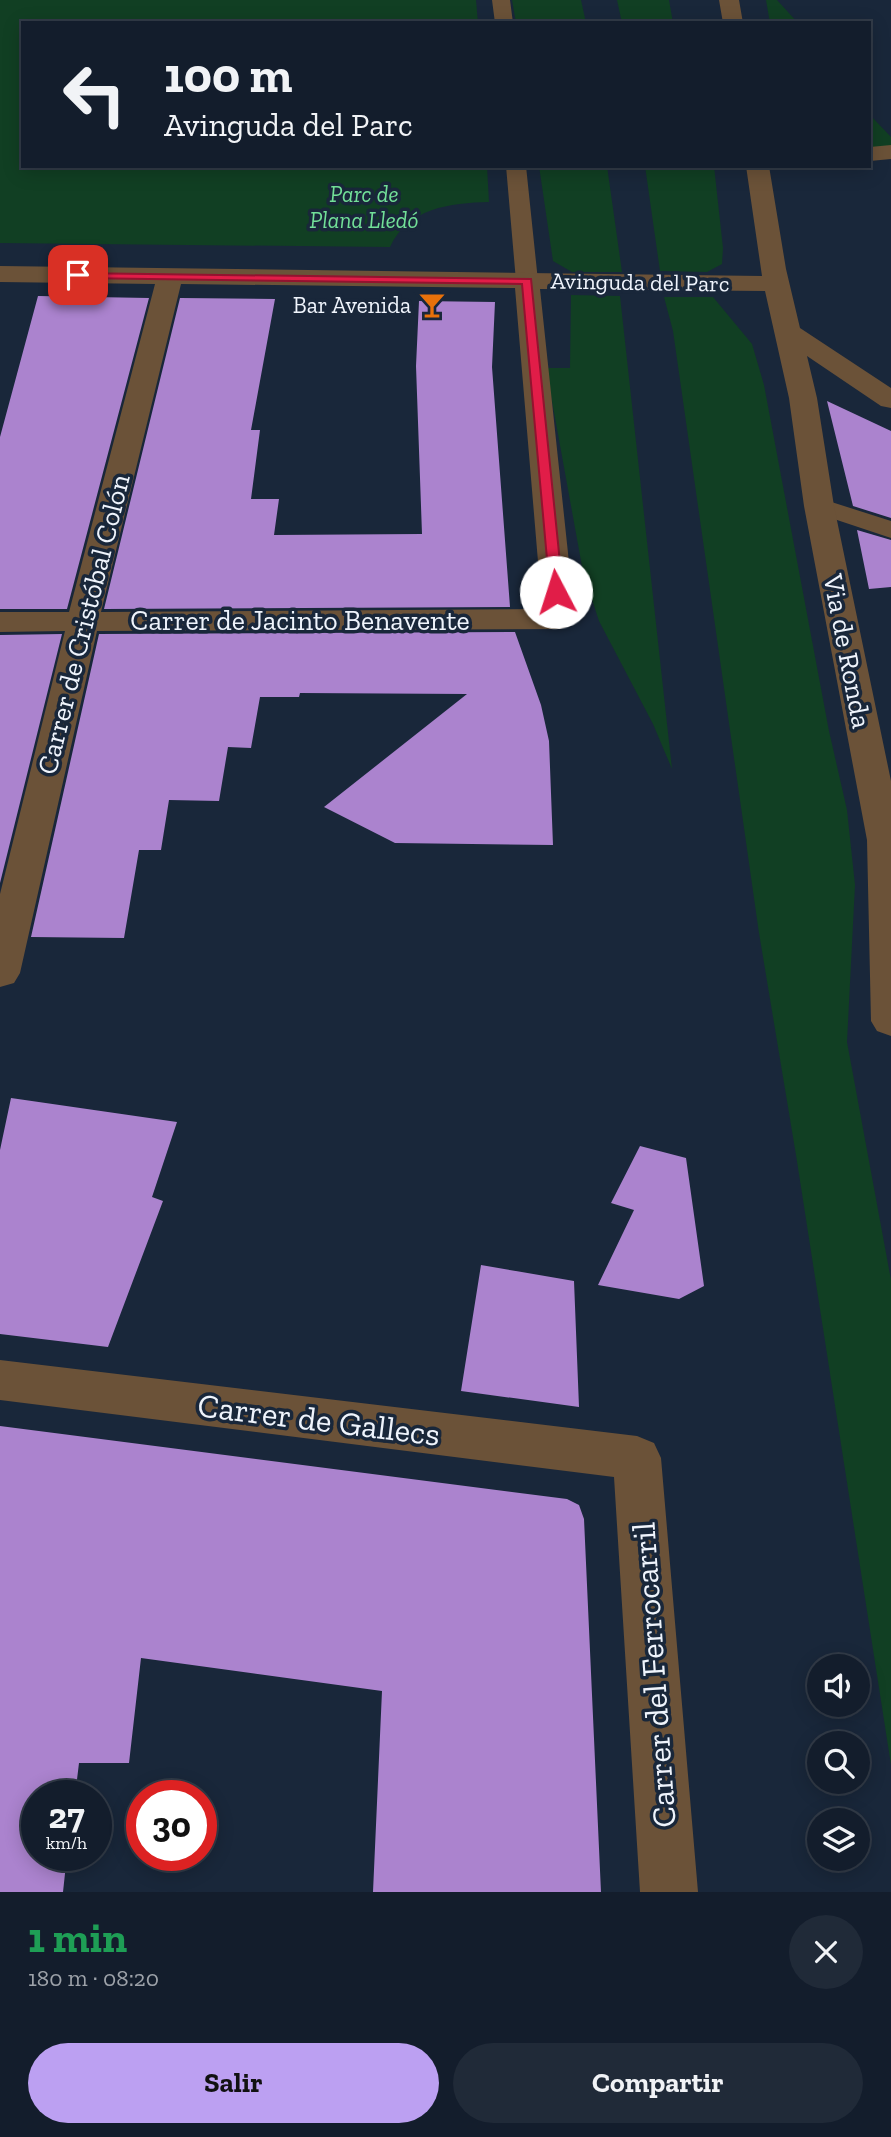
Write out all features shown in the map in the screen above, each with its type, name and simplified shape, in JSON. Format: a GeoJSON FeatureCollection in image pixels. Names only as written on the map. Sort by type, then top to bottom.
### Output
{"type":"FeatureCollection","features":[{"type":"Feature","properties":{"kind":"street"},"geometry":{"type":"LineString","coordinates":[[729,0],[733,21]]}},
{"type":"Feature","properties":{"kind":"street"},"geometry":{"type":"LineString","coordinates":[[871,154],[891,152]]}},
{"type":"Feature","properties":{"kind":"street","name":"Via de Ronda"},"geometry":{"type":"LineString","coordinates":[[757,168],[776,284],[790,333],[803,397],[819,506],[886,840],[890,1003]]}},
{"type":"Feature","properties":{"kind":"street","name":"Avinguda del Parc"},"geometry":{"type":"LineString","coordinates":[[0,274],[776,284]]}},
{"type":"Feature","properties":{"kind":"street","name":"Carrer de Cristóbal Colón"},"geometry":{"type":"LineString","coordinates":[[0,973],[83,622],[170,276]]}},
{"type":"Feature","properties":{"kind":"street","name":"Carrer de Jacinto Benavente"},"geometry":{"type":"LineString","coordinates":[[0,622],[559,619],[527,281]]}},
{"type":"Feature","properties":{"kind":"street"},"geometry":{"type":"LineString","coordinates":[[790,333],[886,396]]}},
{"type":"Feature","properties":{"kind":"street"},"geometry":{"type":"LineString","coordinates":[[803,397],[886,396]]}},
{"type":"Feature","properties":{"kind":"street","name":"Carrer de Gallecs"},"geometry":{"type":"LineString","coordinates":[[0,1380],[637,1458]]}},
{"type":"Feature","properties":{"kind":"street","name":"Carrer del Ferrocarril"},"geometry":{"type":"LineString","coordinates":[[637,1458],[669,1892]]}},
{"type":"Feature","properties":{"kind":"lane"},"geometry":{"type":"LineString","coordinates":[[501,0],[504,21]]}},
{"type":"Feature","properties":{"kind":"lane"},"geometry":{"type":"LineString","coordinates":[[516,168],[527,281]]}},
{"type":"Feature","properties":{"kind":"lane"},"geometry":{"type":"LineString","coordinates":[[819,506],[891,530]]}},
{"type":"Feature","properties":{"kind":"green space","name":"Parc de Plana Lledó"},"geometry":{"type":"Polygon","coordinates":[[[0,0],[476,0],[478,21],[21,21],[21,168],[487,168],[489,202],[445,206],[432,210],[408,224],[390,247],[0,243],[0,0]]]}},
{"type":"Feature","properties":{"kind":"green space"},"geometry":{"type":"Polygon","coordinates":[[[512,0],[581,0],[586,21],[516,21],[512,0]]]}},
{"type":"Feature","properties":{"kind":"green space"},"geometry":{"type":"Polygon","coordinates":[[[617,0],[669,0],[673,21],[622,21],[617,0]]]}},
{"type":"Feature","properties":{"kind":"green space"},"geometry":{"type":"Polygon","coordinates":[[[766,0],[777,0],[796,21],[770,21],[766,0]]]}},
{"type":"Feature","properties":{"kind":"green space"},"geometry":{"type":"Polygon","coordinates":[[[871,116],[891,137],[891,149],[871,151],[871,116]]]}},
{"type":"Feature","properties":{"kind":"green space"},"geometry":{"type":"Polygon","coordinates":[[[539,168],[607,168],[622,272],[572,272],[553,261],[539,168]]]}},
{"type":"Feature","properties":{"kind":"green space"},"geometry":{"type":"Polygon","coordinates":[[[645,168],[714,168],[723,248],[722,264],[707,272],[660,271],[645,168]]]}},
{"type":"Feature","properties":{"kind":"green space"},"geometry":{"type":"Polygon","coordinates":[[[571,295],[620,296],[672,769],[653,724],[599,621],[583,572],[546,368],[570,368],[571,295]]]}},
{"type":"Feature","properties":{"kind":"green space"},"geometry":{"type":"Polygon","coordinates":[[[664,297],[713,297],[752,344],[764,385],[829,731],[847,810],[855,885],[847,1042],[891,1280],[891,1765],[759,933],[673,331],[664,297]]]}},
{"type":"Feature","properties":{"kind":"building"},"geometry":{"type":"Polygon","coordinates":[[[38,296],[149,298],[67,609],[0,609],[0,437],[38,296]]]}},
{"type":"Feature","properties":{"kind":"building"},"geometry":{"type":"Polygon","coordinates":[[[180,298],[275,299],[251,430],[260,430],[251,499],[279,499],[274,535],[422,534],[416,366],[419,301],[495,302],[492,367],[510,607],[104,609],[180,298]]]}},
{"type":"Feature","properties":{"kind":"building"},"geometry":{"type":"Polygon","coordinates":[[[827,401],[891,431],[891,518],[853,506],[827,401]]]}},
{"type":"Feature","properties":{"kind":"building"},"geometry":{"type":"Polygon","coordinates":[[[857,530],[891,540],[891,587],[869,589],[857,530]]]}},
{"type":"Feature","properties":{"kind":"building"},"geometry":{"type":"Polygon","coordinates":[[[515,632],[541,705],[549,741],[553,845],[395,843],[324,807],[467,694],[300,693],[299,697],[260,697],[251,748],[228,747],[219,801],[169,800],[161,850],[139,850],[124,938],[31,937],[99,634],[515,632]]]}},
{"type":"Feature","properties":{"kind":"building"},"geometry":{"type":"Polygon","coordinates":[[[62,634],[0,883],[0,635],[62,634]]]}},
{"type":"Feature","properties":{"kind":"building"},"geometry":{"type":"Polygon","coordinates":[[[11,1098],[177,1122],[152,1197],[163,1201],[108,1347],[0,1334],[0,1150],[11,1098]]]}},
{"type":"Feature","properties":{"kind":"building"},"geometry":{"type":"Polygon","coordinates":[[[640,1146],[686,1158],[704,1286],[679,1299],[598,1285],[634,1210],[611,1203],[640,1146]]]}},
{"type":"Feature","properties":{"kind":"building"},"geometry":{"type":"Polygon","coordinates":[[[481,1265],[574,1281],[579,1407],[461,1391],[481,1265]]]}},
{"type":"Feature","properties":{"kind":"building"},"geometry":{"type":"Polygon","coordinates":[[[0,1426],[567,1499],[579,1505],[584,1519],[601,1892],[373,1892],[382,1691],[141,1658],[129,1763],[79,1763],[77,1780],[21,1780],[21,1871],[65,1871],[63,1892],[0,1892],[0,1426]]]}},
{"type":"Feature","properties":{"kind":"place","name":"Bar Avenida"},"geometry":{"type":"Point","coordinates":[432,305]}},
{"type":"Feature","properties":{"kind":"route"},"geometry":{"type":"LineString","coordinates":[[78,275],[527,281],[556,592]]}}]}
